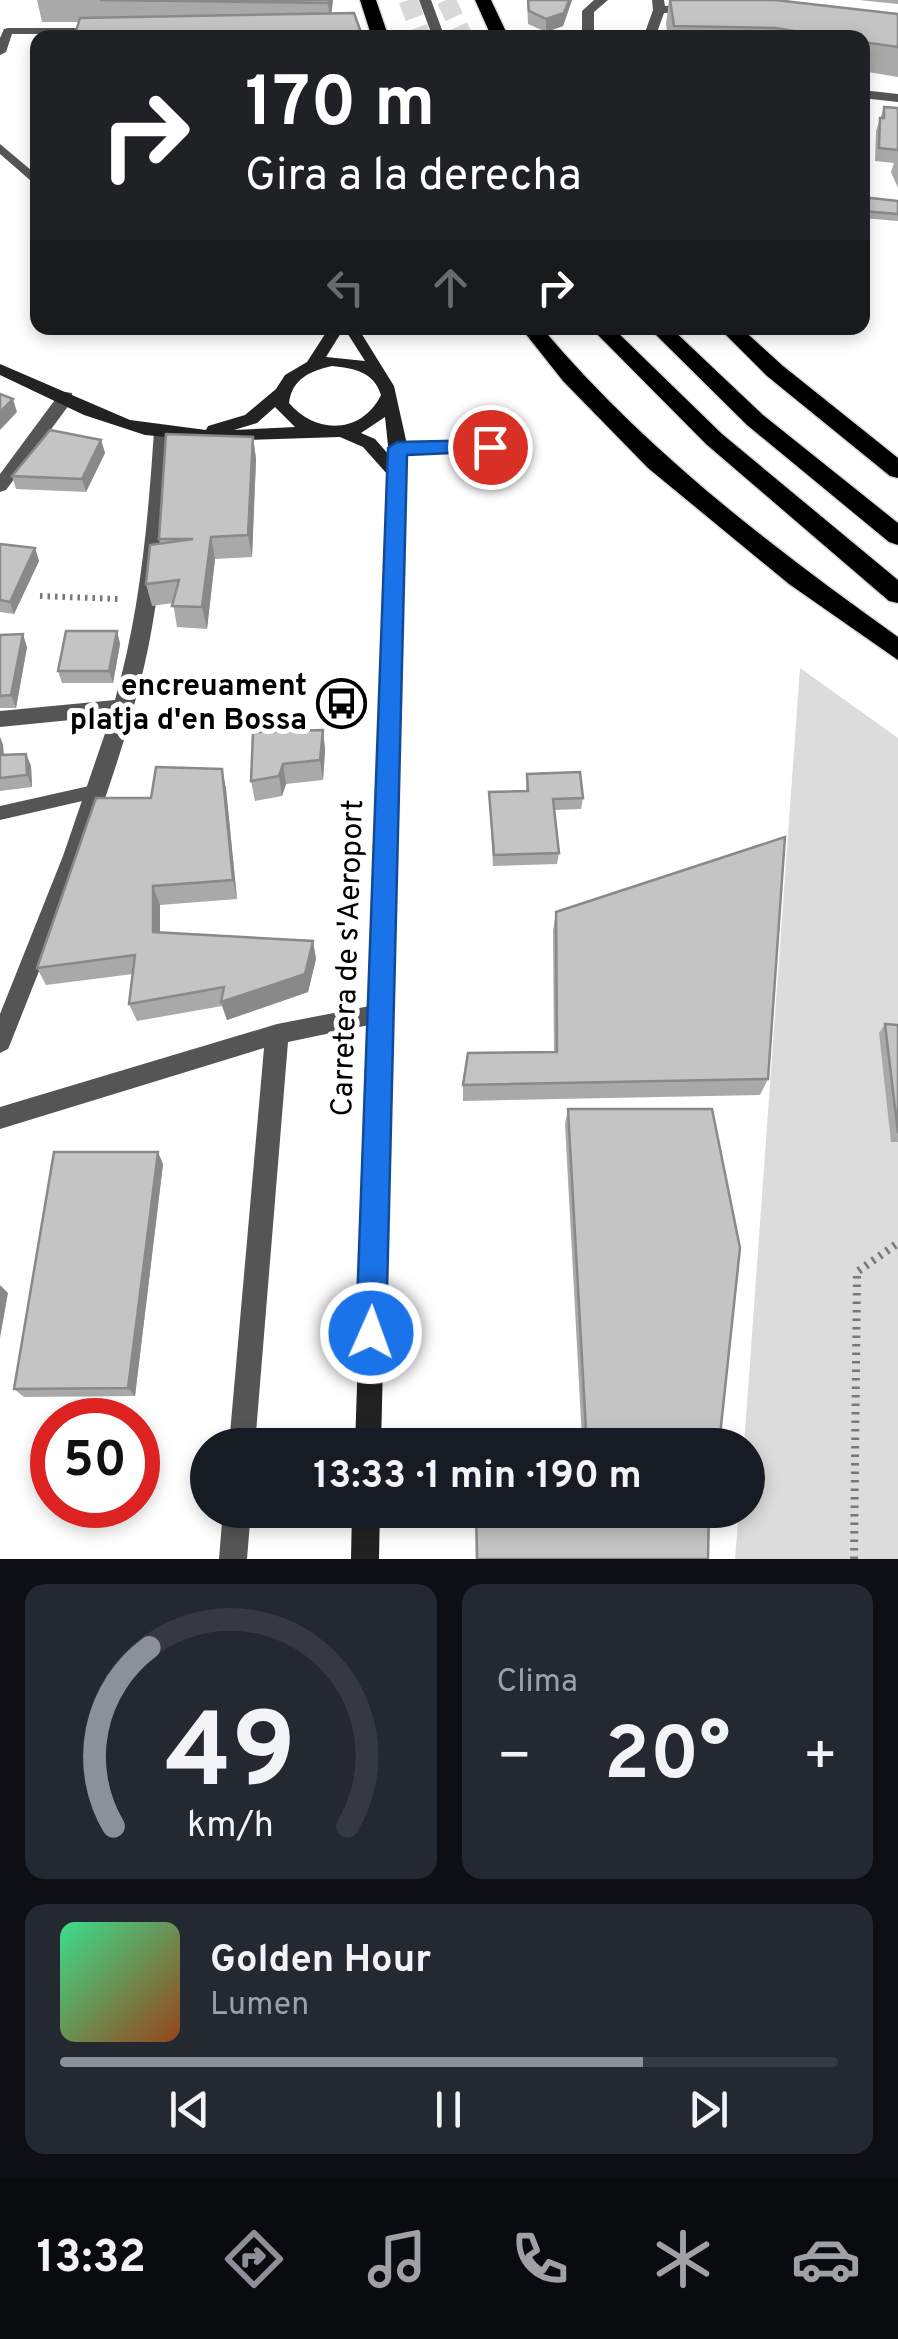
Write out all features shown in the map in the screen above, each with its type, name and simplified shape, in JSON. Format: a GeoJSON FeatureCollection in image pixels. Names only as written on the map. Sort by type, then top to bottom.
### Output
{"type":"FeatureCollection","features":[{"type":"Feature","properties":{"kind":"highway"},"geometry":{"type":"LineString","coordinates":[[368,0],[377,30]]}},
{"type":"Feature","properties":{"kind":"highway"},"geometry":{"type":"LineString","coordinates":[[483,0],[497,30]]}},
{"type":"Feature","properties":{"kind":"highway"},"geometry":{"type":"LineString","coordinates":[[535,335],[577,388],[657,466],[745,538],[898,650]]}},
{"type":"Feature","properties":{"kind":"highway"},"geometry":{"type":"LineString","coordinates":[[608,335],[714,439],[898,594]]}},
{"type":"Feature","properties":{"kind":"highway"},"geometry":{"type":"LineString","coordinates":[[666,335],[755,420],[898,536]]}},
{"type":"Feature","properties":{"kind":"highway"},"geometry":{"type":"LineString","coordinates":[[737,335],[898,470]]}},
{"type":"Feature","properties":{"kind":"main road"},"geometry":{"type":"LineString","coordinates":[[314,364],[332,335]]}},
{"type":"Feature","properties":{"kind":"main road"},"geometry":{"type":"LineString","coordinates":[[0,368],[117,421],[162,431],[258,438],[340,431],[375,419],[386,388],[355,335]]}},
{"type":"Feature","properties":{"kind":"main road"},"geometry":{"type":"LineString","coordinates":[[201,433],[251,418],[281,393],[296,373],[314,364],[348,362],[374,371],[386,388]]}},
{"type":"Feature","properties":{"kind":"main road","name":"Carretera de s'Aeroport"},"geometry":{"type":"LineString","coordinates":[[368,1428],[397,448],[386,388]]}},
{"type":"Feature","properties":{"kind":"main road"},"geometry":{"type":"LineString","coordinates":[[281,393],[281,404],[288,416],[316,431]]}},
{"type":"Feature","properties":{"kind":"main road"},"geometry":{"type":"LineString","coordinates":[[340,431],[369,443],[396,474]]}},
{"type":"Feature","properties":{"kind":"main road"},"geometry":{"type":"LineString","coordinates":[[365,1559],[366,1528]]}},
{"type":"Feature","properties":{"kind":"street"},"geometry":{"type":"LineString","coordinates":[[426,0],[437,30]]}},
{"type":"Feature","properties":{"kind":"street"},"geometry":{"type":"LineString","coordinates":[[588,30],[588,11],[602,0]]}},
{"type":"Feature","properties":{"kind":"street"},"geometry":{"type":"LineString","coordinates":[[651,30],[659,5],[710,9]]}},
{"type":"Feature","properties":{"kind":"street"},"geometry":{"type":"LineString","coordinates":[[870,95],[898,98]]}},
{"type":"Feature","properties":{"kind":"street"},"geometry":{"type":"LineString","coordinates":[[0,486],[66,397]]}},
{"type":"Feature","properties":{"kind":"street"},"geometry":{"type":"LineString","coordinates":[[0,1042],[98,791],[135,663],[162,431]]}},
{"type":"Feature","properties":{"kind":"street"},"geometry":{"type":"LineString","coordinates":[[0,719],[123,706]]}},
{"type":"Feature","properties":{"kind":"street"},"geometry":{"type":"LineString","coordinates":[[0,1118],[277,1034],[380,1014]]}},
{"type":"Feature","properties":{"kind":"street"},"geometry":{"type":"LineString","coordinates":[[243,1428],[277,1034]]}},
{"type":"Feature","properties":{"kind":"street"},"geometry":{"type":"LineString","coordinates":[[234,1559],[236,1528]]}},
{"type":"Feature","properties":{"kind":"lane"},"geometry":{"type":"LineString","coordinates":[[0,52],[8,31],[30,31]]}},
{"type":"Feature","properties":{"kind":"lane"},"geometry":{"type":"LineString","coordinates":[[0,148],[30,176]]}},
{"type":"Feature","properties":{"kind":"lane"},"geometry":{"type":"LineString","coordinates":[[397,448],[490,447]]}},
{"type":"Feature","properties":{"kind":"lane"},"geometry":{"type":"LineString","coordinates":[[0,813],[98,791]]}},
{"type":"Feature","properties":{"kind":"path"},"geometry":{"type":"LineString","coordinates":[[40,596],[144,600]]}},
{"type":"Feature","properties":{"kind":"path"},"geometry":{"type":"LineString","coordinates":[[854,1559],[857,1272],[898,1243]]}},
{"type":"Feature","properties":{"kind":"shaded area"},"geometry":{"type":"Polygon","coordinates":[[[800,668],[898,738],[898,1559],[735,1559],[738,1528],[765,1528],[765,1428],[745,1428],[800,668]]]}},
{"type":"Feature","properties":{"kind":"building"},"geometry":{"type":"Polygon","coordinates":[[[100,0],[329,0],[328,3],[100,0]]]}},
{"type":"Feature","properties":{"kind":"building"},"geometry":{"type":"Polygon","coordinates":[[[528,0],[569,0],[564,13],[546,19],[529,11],[528,0]]]}},
{"type":"Feature","properties":{"kind":"building"},"geometry":{"type":"Polygon","coordinates":[[[670,0],[775,0],[898,14],[898,47],[870,43],[870,30],[674,26],[670,0]]]}},
{"type":"Feature","properties":{"kind":"building"},"geometry":{"type":"Polygon","coordinates":[[[354,13],[360,30],[76,30],[80,18],[354,13]]]}},
{"type":"Feature","properties":{"kind":"building"},"geometry":{"type":"Polygon","coordinates":[[[884,107],[898,108],[898,150],[879,148],[884,107]]]}},
{"type":"Feature","properties":{"kind":"building"},"geometry":{"type":"Polygon","coordinates":[[[870,198],[898,201],[898,214],[870,212],[870,198]]]}},
{"type":"Feature","properties":{"kind":"building"},"geometry":{"type":"Polygon","coordinates":[[[0,394],[13,399],[0,412],[0,394]]]}},
{"type":"Feature","properties":{"kind":"building"},"geometry":{"type":"Polygon","coordinates":[[[50,430],[101,440],[82,479],[12,476],[50,430]]]}},
{"type":"Feature","properties":{"kind":"building"},"geometry":{"type":"Polygon","coordinates":[[[166,434],[253,437],[248,535],[211,537],[202,607],[172,606],[179,580],[146,584],[150,545],[193,539],[159,539],[166,434]]]}},
{"type":"Feature","properties":{"kind":"building"},"geometry":{"type":"Polygon","coordinates":[[[0,544],[35,548],[10,602],[0,600],[0,544]]]}},
{"type":"Feature","properties":{"kind":"building"},"geometry":{"type":"Polygon","coordinates":[[[66,631],[117,631],[109,671],[58,671],[66,631]]]}},
{"type":"Feature","properties":{"kind":"building"},"geometry":{"type":"Polygon","coordinates":[[[23,634],[11,695],[0,696],[0,635],[23,634]]]}},
{"type":"Feature","properties":{"kind":"building"},"geometry":{"type":"Polygon","coordinates":[[[323,730],[320,760],[283,764],[279,776],[251,781],[253,732],[323,730]]]}},
{"type":"Feature","properties":{"kind":"building"},"geometry":{"type":"Polygon","coordinates":[[[26,754],[27,775],[0,778],[0,755],[26,754]]]}},
{"type":"Feature","properties":{"kind":"building"},"geometry":{"type":"Polygon","coordinates":[[[156,767],[222,769],[233,880],[153,886],[153,932],[313,941],[305,974],[221,1002],[224,987],[129,1004],[135,955],[37,968],[96,798],[151,798],[156,767]]]}},
{"type":"Feature","properties":{"kind":"building"},"geometry":{"type":"Polygon","coordinates":[[[580,772],[583,798],[553,799],[559,853],[494,855],[489,792],[528,791],[527,774],[580,772]]]}},
{"type":"Feature","properties":{"kind":"building"},"geometry":{"type":"Polygon","coordinates":[[[785,837],[768,1079],[463,1085],[468,1053],[557,1052],[556,912],[785,837]]]}},
{"type":"Feature","properties":{"kind":"building"},"geometry":{"type":"Polygon","coordinates":[[[885,1024],[898,1025],[898,1133],[885,1024]]]}},
{"type":"Feature","properties":{"kind":"building"},"geometry":{"type":"Polygon","coordinates":[[[568,1109],[712,1109],[740,1248],[721,1428],[586,1428],[568,1109]]]}},
{"type":"Feature","properties":{"kind":"building"},"geometry":{"type":"Polygon","coordinates":[[[54,1152],[158,1152],[128,1388],[14,1389],[54,1152]]]}},
{"type":"Feature","properties":{"kind":"building"},"geometry":{"type":"Polygon","coordinates":[[[476,1528],[709,1528],[708,1559],[477,1559],[476,1528]]]}},
{"type":"Feature","properties":{"kind":"tunnel"},"geometry":{"type":"LineString","coordinates":[[408,0],[419,30]]}},
{"type":"Feature","properties":{"kind":"tunnel"},"geometry":{"type":"LineString","coordinates":[[446,0],[460,30]]}},
{"type":"Feature","properties":{"kind":"place","name":"encreuament platja d'en Bossa"},"geometry":{"type":"Point","coordinates":[342,704]}},
{"type":"Feature","properties":{"kind":"route"},"geometry":{"type":"LineString","coordinates":[[371,1333],[397,448],[490,447]]}}]}
